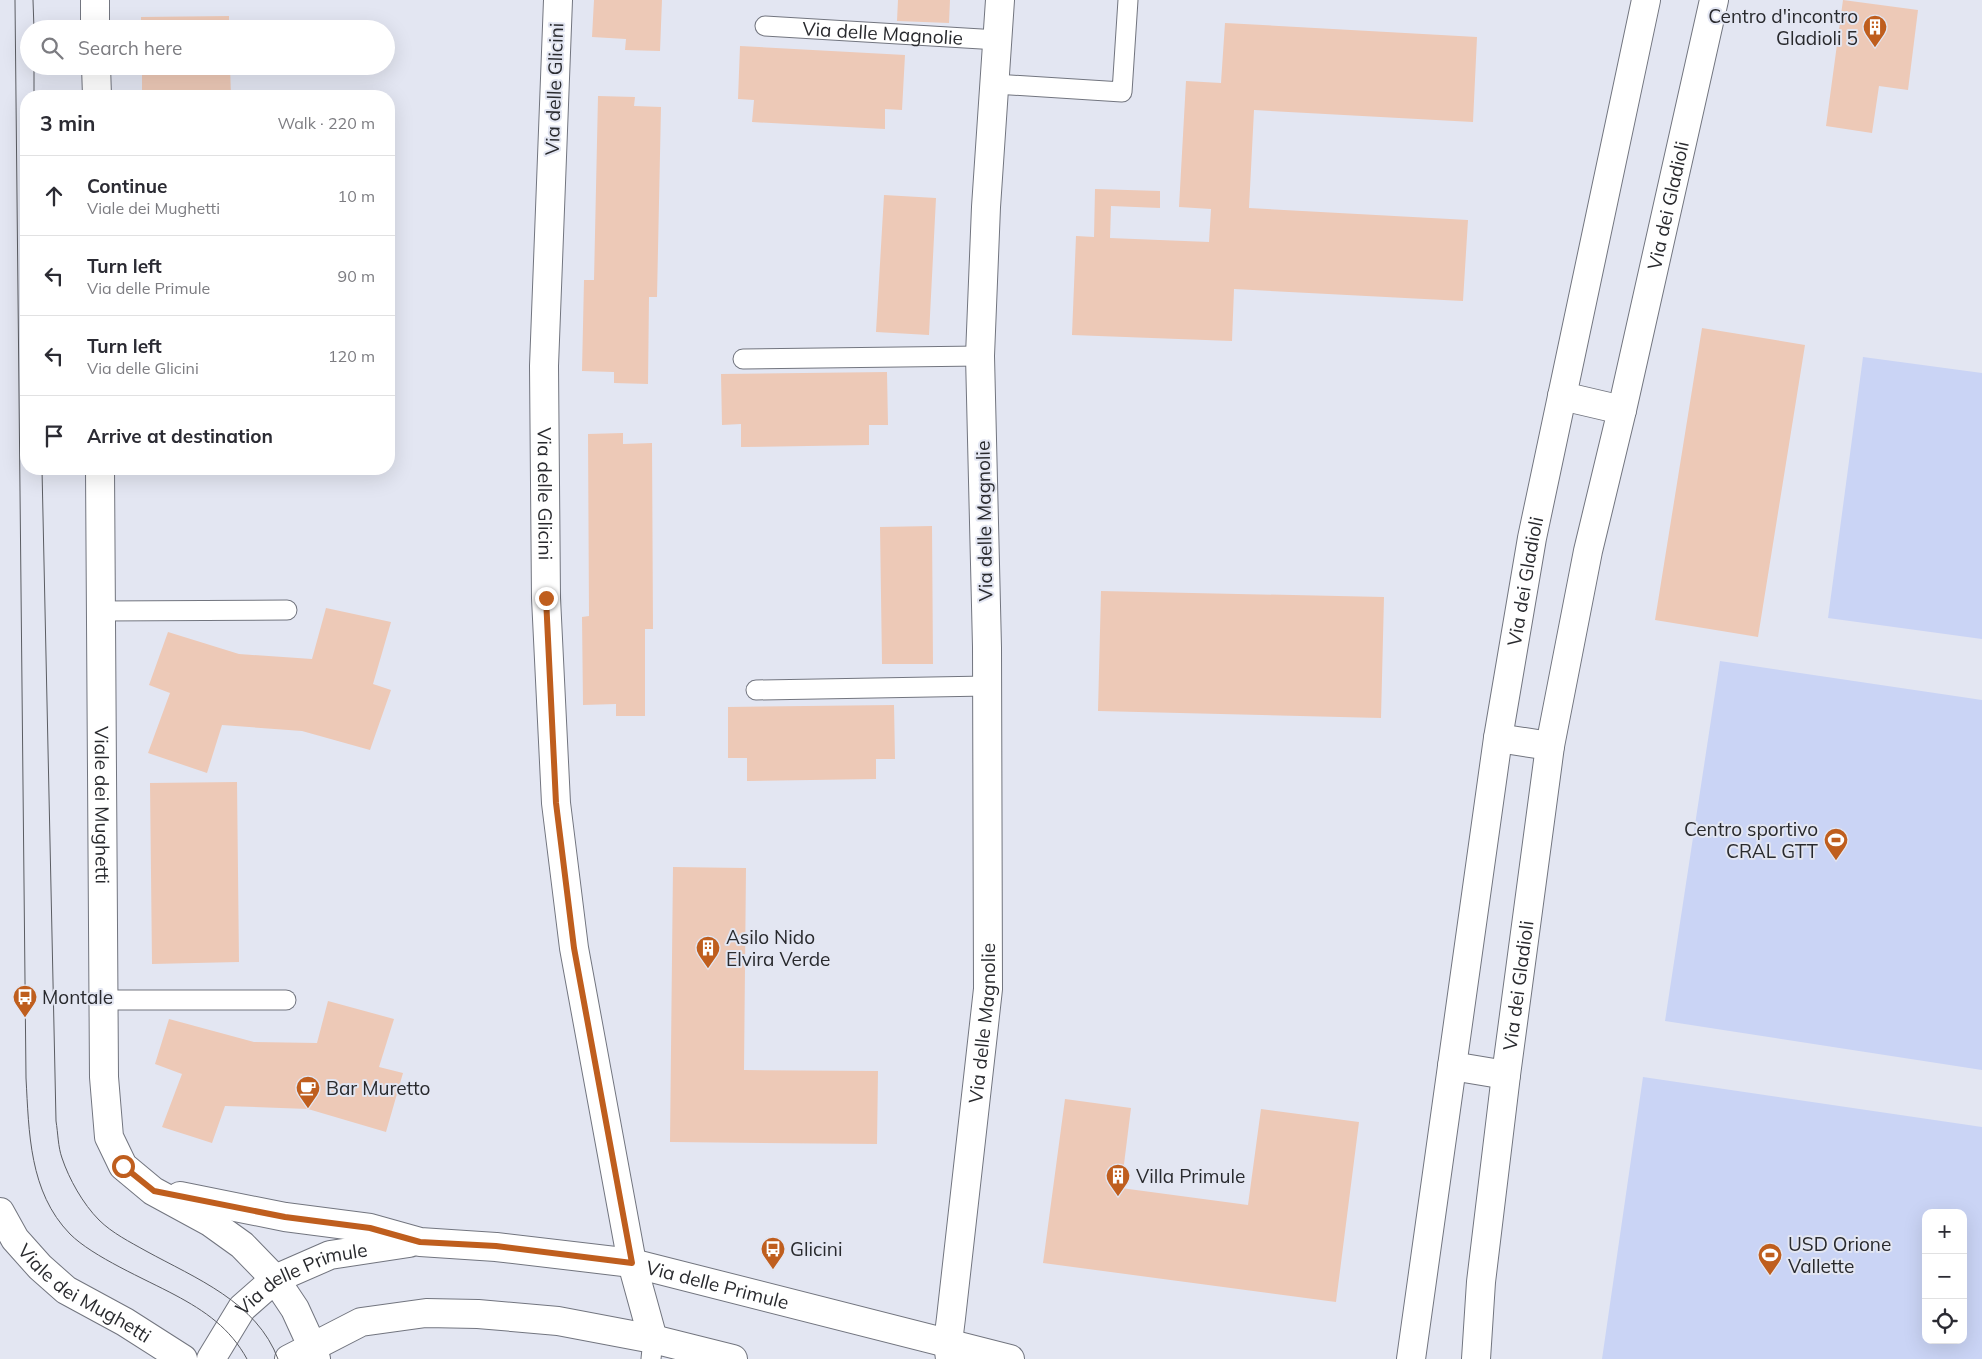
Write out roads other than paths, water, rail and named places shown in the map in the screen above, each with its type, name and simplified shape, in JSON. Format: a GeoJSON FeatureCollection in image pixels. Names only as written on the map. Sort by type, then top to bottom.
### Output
{"type":"FeatureCollection","features":[{"type":"Feature","properties":{"kind":"street"},"geometry":{"type":"LineString","coordinates":[[95,0],[95,20]]}},
{"type":"Feature","properties":{"kind":"street","name":"Via delle Glicini"},"geometry":{"type":"LineString","coordinates":[[558,0],[544,366],[546,598],[556,803],[574,948],[632,1263],[652,1349]]}},
{"type":"Feature","properties":{"kind":"street","name":"Via delle Magnolie"},"geometry":{"type":"LineString","coordinates":[[949,1351],[988,989],[987,686],[980,356],[986,207],[1000,0]]}},
{"type":"Feature","properties":{"kind":"street","name":"Via dei Gladioli"},"geometry":{"type":"LineString","coordinates":[[1411,1359],[1498,738],[1532,538],[1646,0]]}},
{"type":"Feature","properties":{"kind":"street","name":"Via dei Gladioli"},"geometry":{"type":"LineString","coordinates":[[1476,1359],[1480,1282],[1550,746],[1588,551],[1622,410],[1714,0]]}},
{"type":"Feature","properties":{"kind":"street"},"geometry":{"type":"LineString","coordinates":[[96,75],[97,90]]}},
{"type":"Feature","properties":{"kind":"street"},"geometry":{"type":"LineString","coordinates":[[1562,396],[1622,410]]}},
{"type":"Feature","properties":{"kind":"street","name":"Viale dei Mughetti"},"geometry":{"type":"LineString","coordinates":[[100,475],[104,1077],[108,1137],[123,1166],[154,1191],[210,1222],[242,1245],[275,1279],[295,1309],[314,1352]]}},
{"type":"Feature","properties":{"kind":"street"},"geometry":{"type":"LineString","coordinates":[[1498,738],[1550,746]]}},
{"type":"Feature","properties":{"kind":"street","name":"Via dei Gladioli"},"geometry":{"type":"LineString","coordinates":[[1452,1066],[1506,1075]]}},
{"type":"Feature","properties":{"kind":"street","name":"Via delle Primule"},"geometry":{"type":"LineString","coordinates":[[154,1191],[285,1217],[370,1228],[420,1242]]}},
{"type":"Feature","properties":{"kind":"street","name":"Viale dei Mughetti"},"geometry":{"type":"LineString","coordinates":[[0,1212],[15,1239],[40,1268],[66,1290],[124,1322],[183,1359]]}},
{"type":"Feature","properties":{"kind":"street","name":"Via delle Primule"},"geometry":{"type":"LineString","coordinates":[[211,1359],[242,1308],[275,1279],[330,1255],[420,1242],[496,1246],[632,1263],[949,1351],[1010,1359]]}},
{"type":"Feature","properties":{"kind":"street"},"geometry":{"type":"LineString","coordinates":[[289,1359],[314,1352],[361,1322],[426,1313],[478,1314],[558,1321],[652,1349],[733,1359]]}},
{"type":"Feature","properties":{"kind":"lane"},"geometry":{"type":"LineString","coordinates":[[995,84],[1122,92],[1128,0]]}},
{"type":"Feature","properties":{"kind":"lane","name":"Via delle Magnolie"},"geometry":{"type":"LineString","coordinates":[[765,26],[998,40]]}},
{"type":"Feature","properties":{"kind":"lane"},"geometry":{"type":"LineString","coordinates":[[743,360],[980,356]]}},
{"type":"Feature","properties":{"kind":"lane"},"geometry":{"type":"LineString","coordinates":[[100,611],[287,610]]}},
{"type":"Feature","properties":{"kind":"lane"},"geometry":{"type":"LineString","coordinates":[[756,690],[987,686]]}},
{"type":"Feature","properties":{"kind":"lane"},"geometry":{"type":"LineString","coordinates":[[104,1000],[286,1000]]}},
{"type":"Feature","properties":{"kind":"tram line"},"geometry":{"type":"LineString","coordinates":[[15,0],[26,1078],[30,1140],[39,1180],[46,1200],[56,1217],[70,1234],[80,1243],[105,1259],[197,1307],[225,1329],[247,1359]]}},
{"type":"Feature","properties":{"kind":"tram line"},"geometry":{"type":"LineString","coordinates":[[33,0],[34,20]]}},
{"type":"Feature","properties":{"kind":"tram line"},"geometry":{"type":"LineString","coordinates":[[34,75],[34,90]]}},
{"type":"Feature","properties":{"kind":"tram line"},"geometry":{"type":"LineString","coordinates":[[42,475],[56,1121],[61,1154],[68,1174],[77,1191],[87,1207],[99,1220],[121,1237],[204,1282],[240,1307],[268,1339],[278,1359]]}},
{"type":"Feature","properties":{"kind":"place","name":"Centro d'incontro Gladioli 5"},"geometry":{"type":"Point","coordinates":[1875,48]}},
{"type":"Feature","properties":{"kind":"place","name":"Centro sportivo CRAL GTT"},"geometry":{"type":"Point","coordinates":[1836,861]}},
{"type":"Feature","properties":{"kind":"place","name":"Asilo Nido Elvira Verde"},"geometry":{"type":"Point","coordinates":[708,969]}},
{"type":"Feature","properties":{"kind":"place","name":"Montale"},"geometry":{"type":"Point","coordinates":[25,1018]}},
{"type":"Feature","properties":{"kind":"place","name":"Bar Muretto"},"geometry":{"type":"Point","coordinates":[308,1109]}},
{"type":"Feature","properties":{"kind":"place","name":"Villa Primule"},"geometry":{"type":"Point","coordinates":[1118,1197]}},
{"type":"Feature","properties":{"kind":"place","name":"Glicini"},"geometry":{"type":"Point","coordinates":[773,1270]}},
{"type":"Feature","properties":{"kind":"place","name":"USD Orione Vallette"},"geometry":{"type":"Point","coordinates":[1770,1276]}}]}
